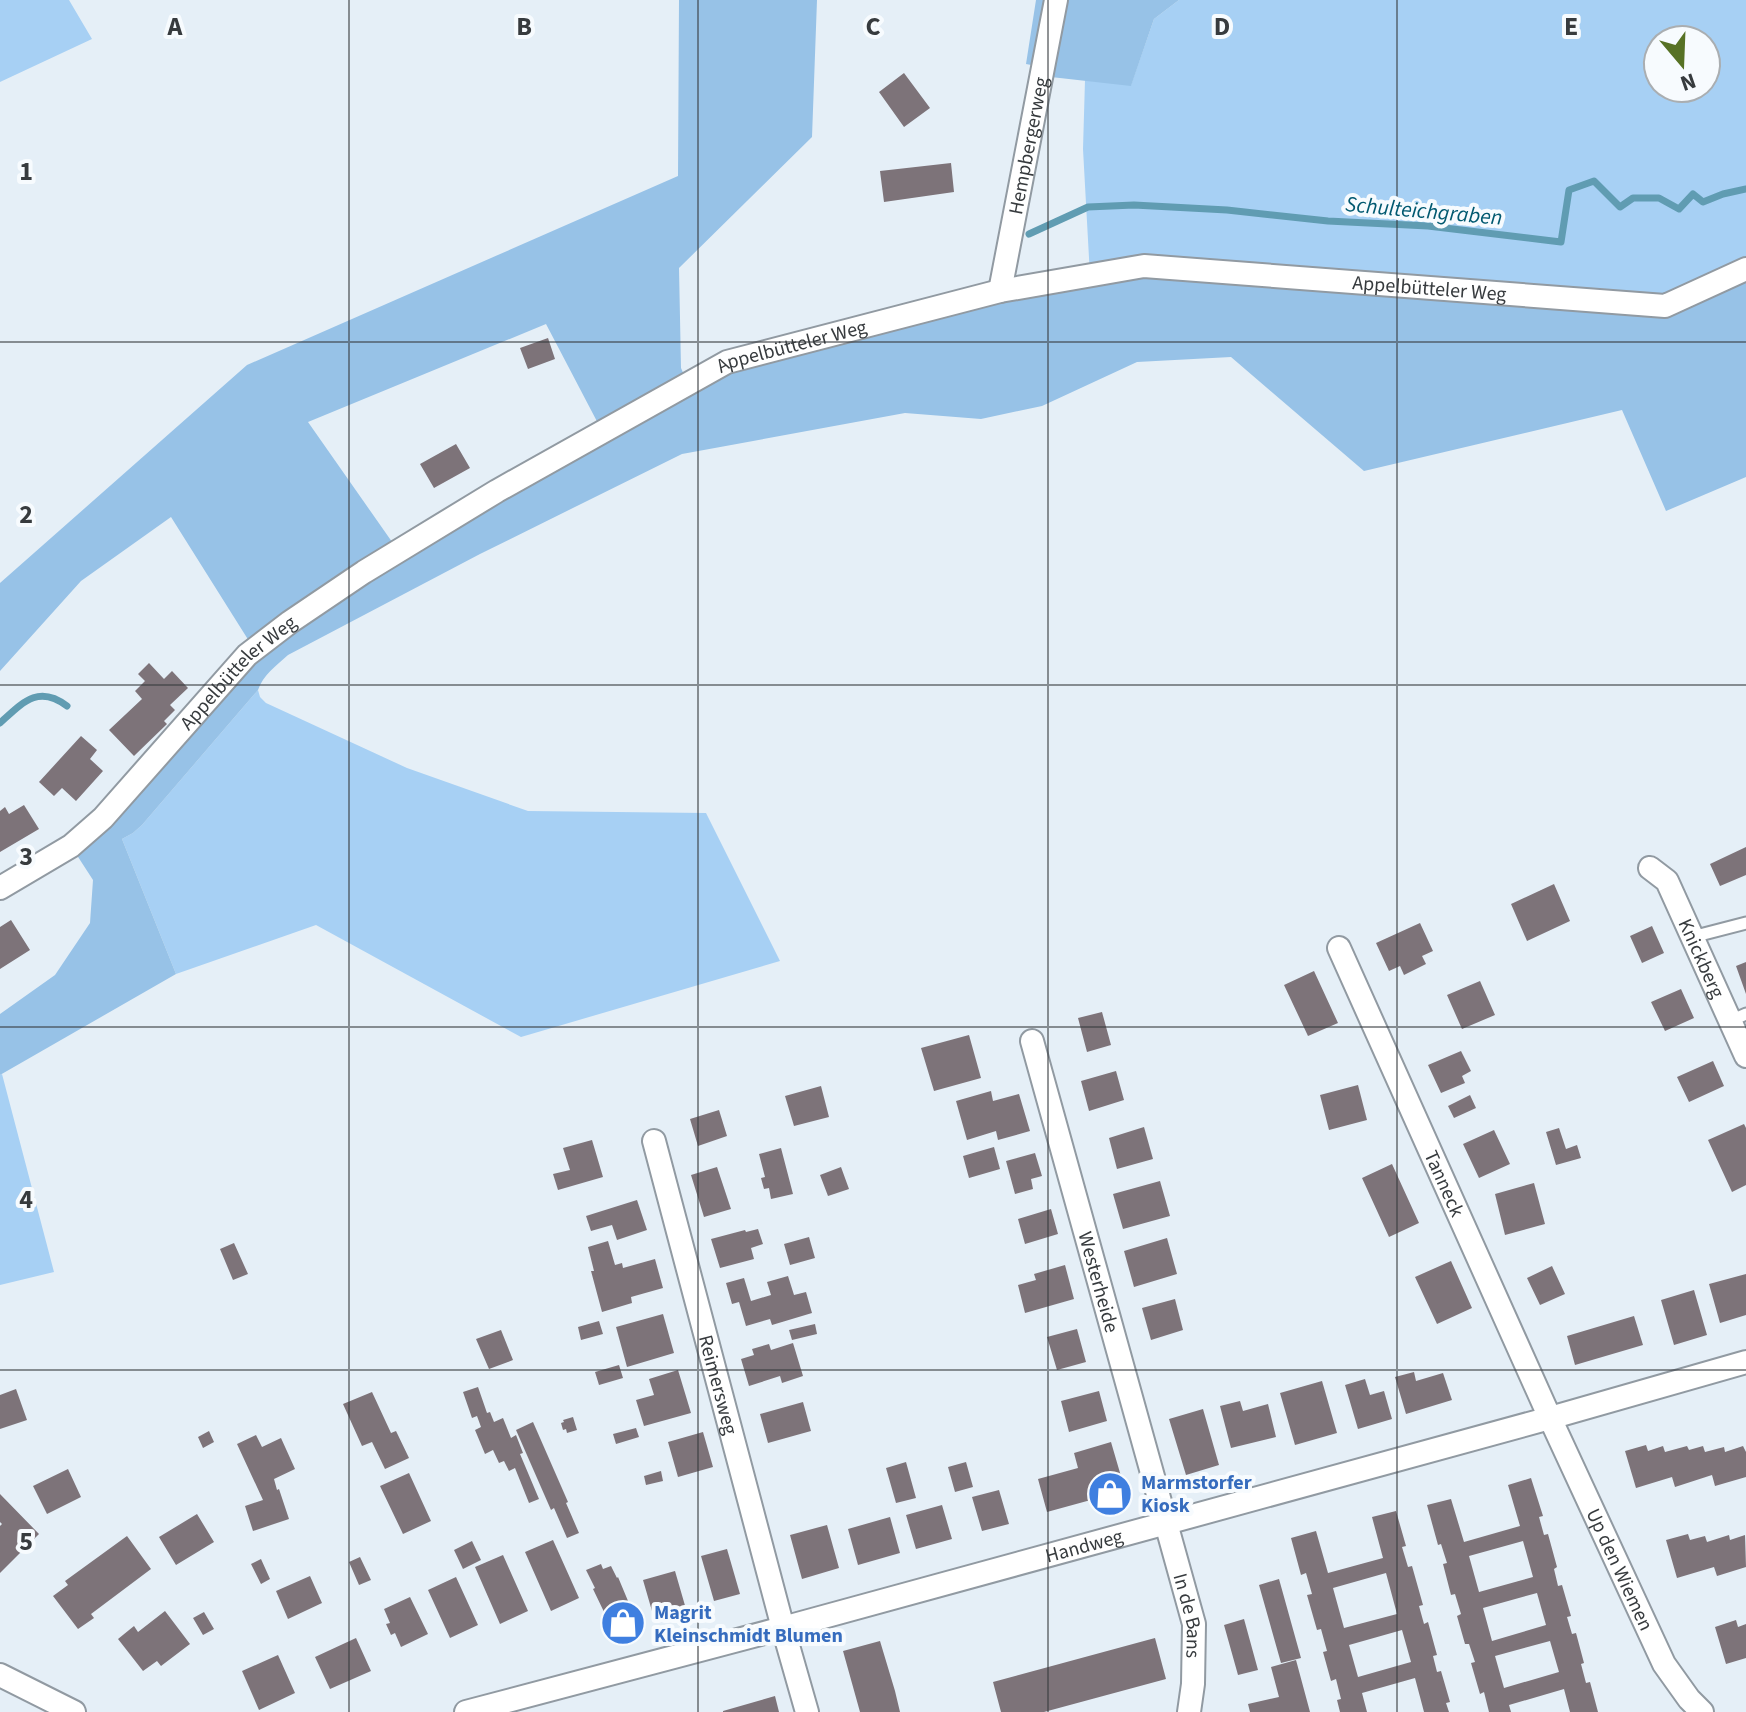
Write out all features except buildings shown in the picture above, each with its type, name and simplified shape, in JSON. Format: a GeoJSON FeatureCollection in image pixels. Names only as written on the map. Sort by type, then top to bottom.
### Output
{"type":"FeatureCollection","features":[{"type":"Feature","properties":{"kind":"street","name":"Hempbergerweg"},"geometry":{"type":"LineString","coordinates":[[1000,291],[1056,0]]}},
{"type":"Feature","properties":{"kind":"street","name":"Appelbütteler Weg"},"geometry":{"type":"LineString","coordinates":[[0,888],[71,846],[103,818],[254,649],[364,572],[497,491],[727,362],[1000,291],[1144,266],[1665,306],[1746,269]]}},
{"type":"Feature","properties":{"kind":"street","name":"Knickberg"},"geometry":{"type":"LineString","coordinates":[[1650,868],[1667,881],[1692,937],[1738,1018],[1746,1056]]}},
{"type":"Feature","properties":{"kind":"street","name":"Tanneck"},"geometry":{"type":"LineString","coordinates":[[1339,948],[1550,1418]]}},
{"type":"Feature","properties":{"kind":"street","name":"Westerheide"},"geometry":{"type":"LineString","coordinates":[[1032,1041],[1166,1523]]}},
{"type":"Feature","properties":{"kind":"street","name":"Reimersweg"},"geometry":{"type":"LineString","coordinates":[[654,1141],[807,1712]]}},
{"type":"Feature","properties":{"kind":"street","name":"Handweg"},"geometry":{"type":"LineString","coordinates":[[466,1712],[783,1628],[1746,1362]]}},
{"type":"Feature","properties":{"kind":"street","name":"Up den Wiemen"},"geometry":{"type":"LineString","coordinates":[[1550,1418],[1664,1664],[1702,1712]]}},
{"type":"Feature","properties":{"kind":"street","name":"In de Bans"},"geometry":{"type":"LineString","coordinates":[[1166,1523],[1194,1624],[1193,1684],[1189,1712]]}},
{"type":"Feature","properties":{"kind":"street"},"geometry":{"type":"LineString","coordinates":[[0,1675],[74,1712]]}},
{"type":"Feature","properties":{"kind":"lane"},"geometry":{"type":"LineString","coordinates":[[1692,937],[1746,923]]}},
{"type":"Feature","properties":{"kind":"shaded area"},"geometry":{"type":"Polygon","coordinates":[[[0,0],[69,0],[92,39],[0,82],[0,0]]]}},
{"type":"Feature","properties":{"kind":"shaded area"},"geometry":{"type":"Polygon","coordinates":[[[679,0],[817,0],[812,137],[679,268],[681,368],[688,384],[727,362],[1144,266],[1665,306],[1746,269],[1746,477],[1666,511],[1622,410],[1364,471],[1231,357],[1137,362],[1042,406],[981,419],[905,413],[682,454],[480,554],[288,655],[263,680],[258,690],[142,825],[122,839],[176,974],[0,1075],[0,1014],[55,975],[90,923],[93,880],[71,846],[254,649],[171,517],[81,581],[0,671],[0,583],[247,365],[678,176],[679,0]],[[546,324],[308,422],[397,549],[602,431],[546,324]]]}},
{"type":"Feature","properties":{"kind":"shaded area"},"geometry":{"type":"Polygon","coordinates":[[[1036,0],[1179,0],[1154,19],[1131,86],[1042,76],[1042,67],[1026,64],[1036,0]]]}},
{"type":"Feature","properties":{"kind":"shaded area"},"geometry":{"type":"Polygon","coordinates":[[[1179,0],[1746,0],[1746,269],[1665,306],[1090,276],[1083,149],[1085,80],[1131,85],[1154,19],[1179,0]]]}},
{"type":"Feature","properties":{"kind":"shaded area"},"geometry":{"type":"Polygon","coordinates":[[[258,690],[266,703],[407,768],[528,811],[706,813],[780,961],[521,1037],[316,925],[176,974],[122,839],[142,825],[258,690]]]}},
{"type":"Feature","properties":{"kind":"shaded area"},"geometry":{"type":"Polygon","coordinates":[[[0,1075],[54,1272],[0,1285],[0,1075]]]}},
{"type":"Feature","properties":{"kind":"waterway","name":"Schulteichgraben"},"geometry":{"type":"LineString","coordinates":[[1029,234],[1088,207],[1134,205],[1428,226],[1561,242],[1569,190],[1594,181],[1620,207],[1633,198],[1659,198],[1679,209],[1693,194],[1703,202],[1746,189]]}},
{"type":"Feature","properties":{"kind":"waterway","name":"Schulteichgraben"},"geometry":{"type":"LineString","coordinates":[[0,723],[23,703],[39,696],[67,706]]}},
{"type":"Feature","properties":{"kind":"place","name":"Marmstorfer Kiosk"},"geometry":{"type":"Point","coordinates":[1110,1494]}},
{"type":"Feature","properties":{"kind":"place","name":"Magrit Kleinschmidt Blumen"},"geometry":{"type":"Point","coordinates":[623,1623]}}]}
